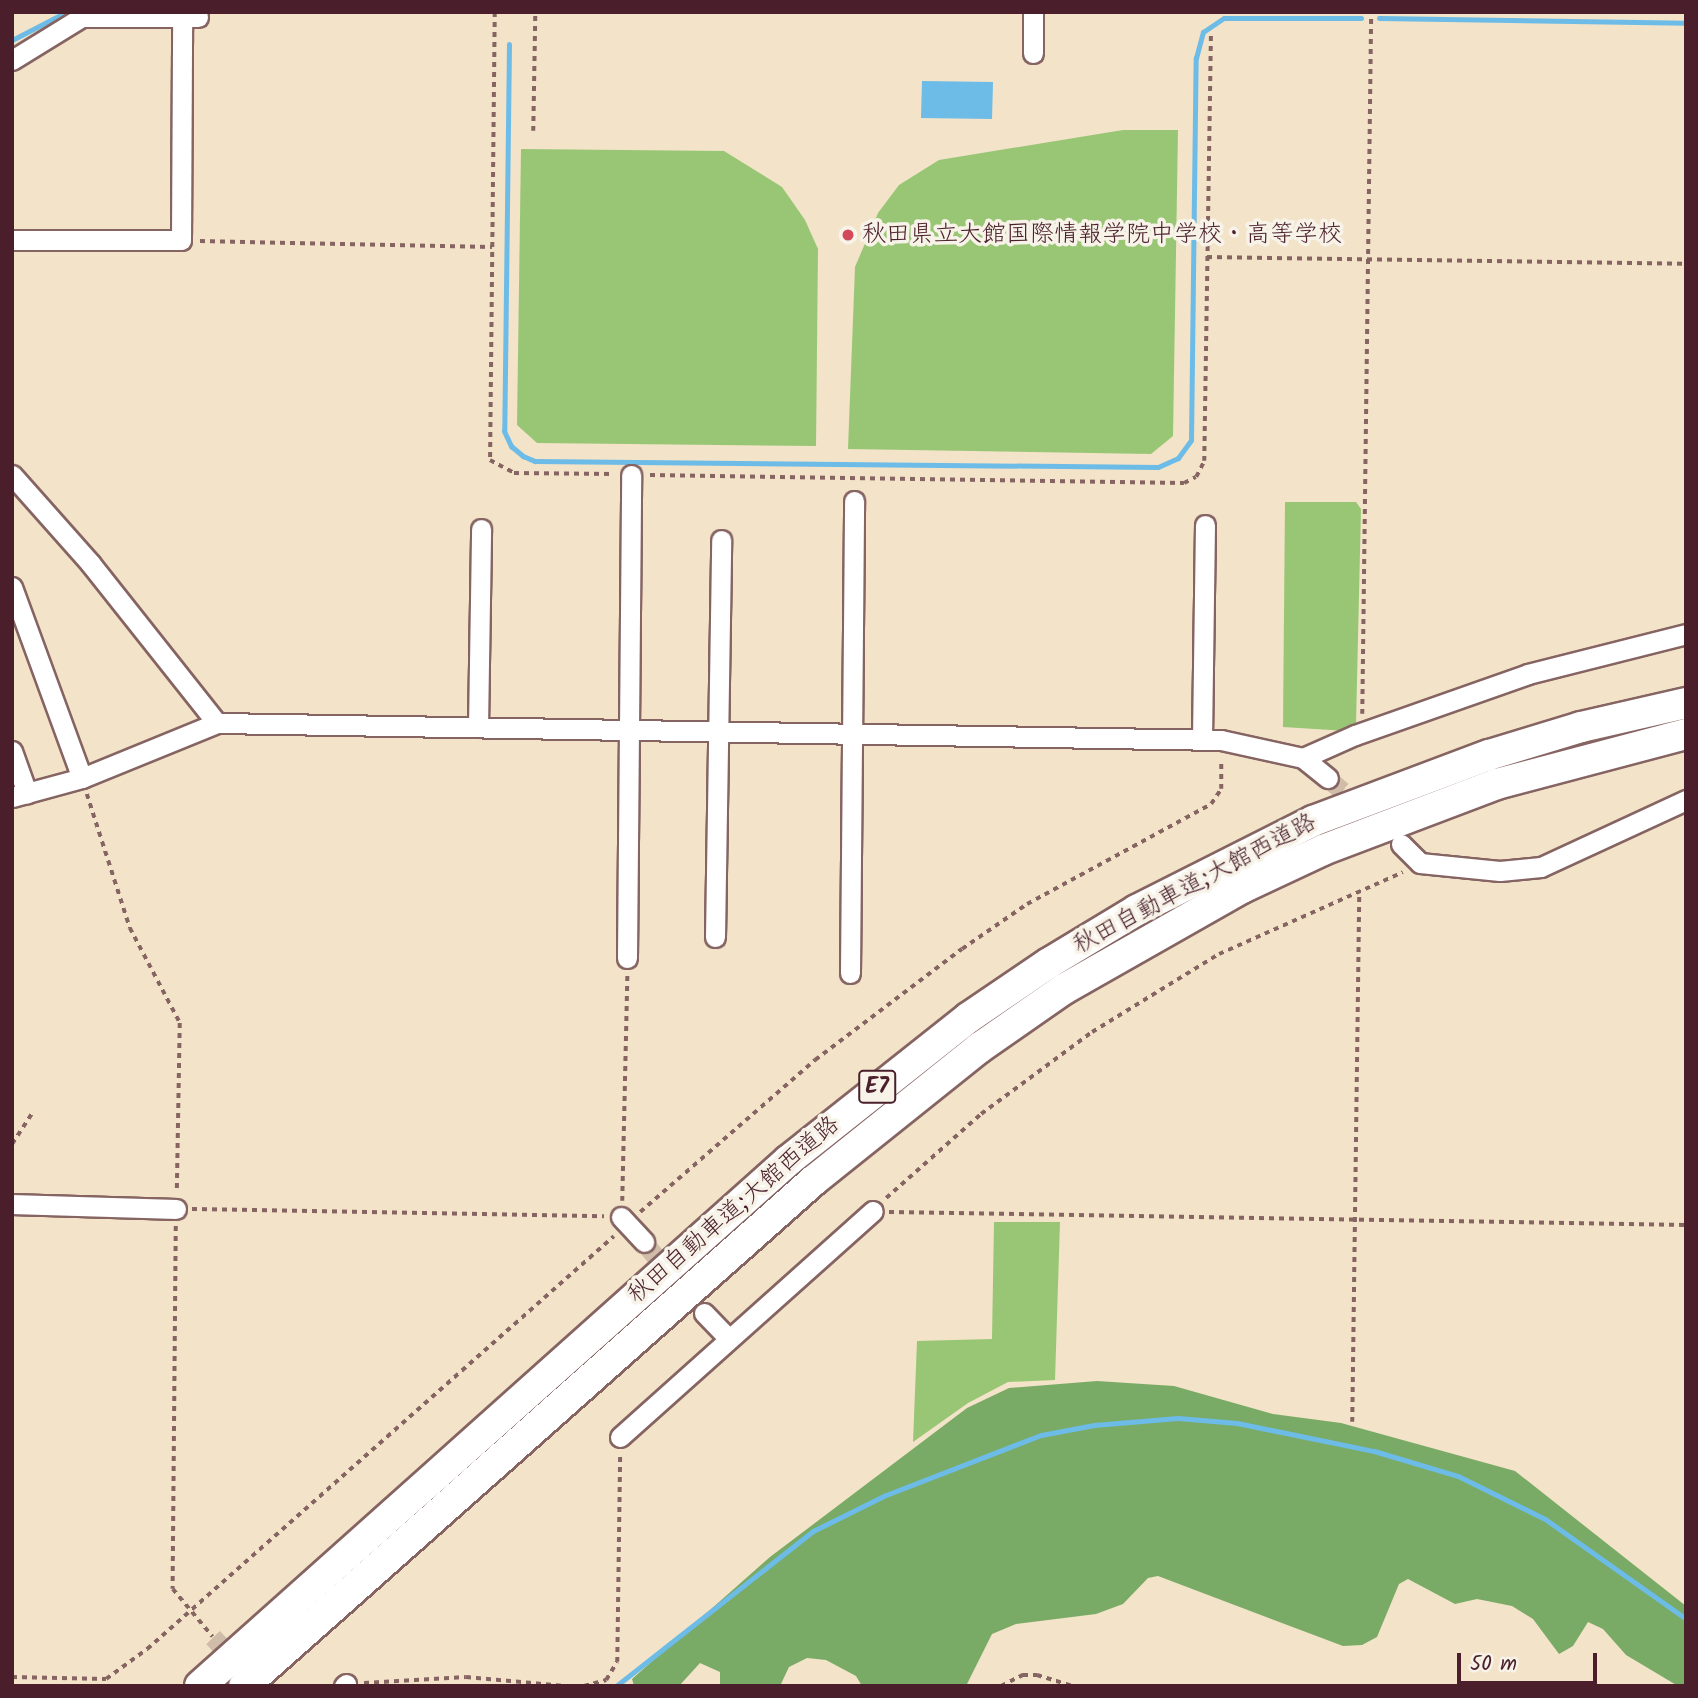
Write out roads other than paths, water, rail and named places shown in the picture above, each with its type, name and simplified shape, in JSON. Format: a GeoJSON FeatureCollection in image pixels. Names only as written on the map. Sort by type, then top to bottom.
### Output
{"type":"FeatureCollection","features":[{"type":"Feature","properties":{"kind":"highway","name":"秋田自動車道;大館西道路"},"geometry":{"type":"LineString","coordinates":[[200,1686],[789,1160],[957,1026],[1049,963],[1137,910],[1313,821],[1489,755],[1581,727],[1686,703]]}},
{"type":"Feature","properties":{"kind":"highway","name":"秋田自動車道;大館西道路"},"geometry":{"type":"LineString","coordinates":[[244,1686],[802,1190],[969,1056],[1064,989],[1242,888],[1373,830],[1497,784],[1686,734]]}},
{"type":"Feature","properties":{"kind":"street"},"geometry":{"type":"LineString","coordinates":[[1032,53],[1033,12]]}},
{"type":"Feature","properties":{"kind":"street"},"geometry":{"type":"LineString","coordinates":[[12,60],[82,17],[190,17],[181,240],[12,240]]}},
{"type":"Feature","properties":{"kind":"street"},"geometry":{"type":"LineString","coordinates":[[12,475],[90,563],[217,723]]}},
{"type":"Feature","properties":{"kind":"street"},"geometry":{"type":"LineString","coordinates":[[627,958],[631,475]]}},
{"type":"Feature","properties":{"kind":"street"},"geometry":{"type":"LineString","coordinates":[[850,973],[854,501]]}},
{"type":"Feature","properties":{"kind":"street"},"geometry":{"type":"LineString","coordinates":[[1205,525],[1212,740]]}},
{"type":"Feature","properties":{"kind":"street"},"geometry":{"type":"LineString","coordinates":[[478,727],[481,529]]}},
{"type":"Feature","properties":{"kind":"street"},"geometry":{"type":"LineString","coordinates":[[715,937],[721,540]]}},
{"type":"Feature","properties":{"kind":"street"},"geometry":{"type":"LineString","coordinates":[[12,587],[82,778]]}},
{"type":"Feature","properties":{"kind":"street"},"geometry":{"type":"LineString","coordinates":[[1303,758],[1362,733],[1528,674],[1686,634]]}},
{"type":"Feature","properties":{"kind":"street"},"geometry":{"type":"LineString","coordinates":[[12,751],[20,795],[82,778],[217,723],[1212,740],[1303,758],[1328,778]]}},
{"type":"Feature","properties":{"kind":"street"},"geometry":{"type":"LineString","coordinates":[[1401,844],[1420,863],[1500,871],[1541,867],[1686,800]]}},
{"type":"Feature","properties":{"kind":"street"},"geometry":{"type":"LineString","coordinates":[[12,1204],[176,1209]]}},
{"type":"Feature","properties":{"kind":"street"},"geometry":{"type":"LineString","coordinates":[[620,1437],[727,1337],[873,1211]]}},
{"type":"Feature","properties":{"kind":"street"},"geometry":{"type":"LineString","coordinates":[[624,1220],[644,1242]]}},
{"type":"Feature","properties":{"kind":"street"},"geometry":{"type":"LineString","coordinates":[[704,1313],[727,1337]]}},
{"type":"Feature","properties":{"kind":"water"},"geometry":{"type":"Polygon","coordinates":[[[922,81],[993,82],[992,119],[921,118],[922,81]]]}},
{"type":"Feature","properties":{"kind":"waterway"},"geometry":{"type":"LineString","coordinates":[[12,40],[66,12]]}},
{"type":"Feature","properties":{"kind":"waterway"},"geometry":{"type":"LineString","coordinates":[[509,44],[504,431],[511,446],[523,456],[535,461],[1158,467],[1178,458],[1191,440],[1196,58],[1203,32],[1224,18],[1361,18]]}},
{"type":"Feature","properties":{"kind":"waterway"},"geometry":{"type":"LineString","coordinates":[[1379,18],[1686,23]]}},
{"type":"Feature","properties":{"kind":"waterway"},"geometry":{"type":"LineString","coordinates":[[616,1686],[813,1531],[886,1495],[1041,1435],[1094,1425],[1178,1418],[1237,1423],[1374,1451],[1458,1476],[1545,1519],[1686,1619]]}},
{"type":"Feature","properties":{"kind":"tunnel"},"geometry":{"type":"LineString","coordinates":[[1328,778],[1364,810]]}},
{"type":"Feature","properties":{"kind":"tunnel"},"geometry":{"type":"LineString","coordinates":[[644,1242],[672,1276]]}},
{"type":"Feature","properties":{"kind":"tunnel"},"geometry":{"type":"LineString","coordinates":[[213,1637],[238,1664]]}},
{"type":"Feature","properties":{"kind":"place","name":"秋田県立大館国際情報学院中学校・高等学校"},"geometry":{"type":"Point","coordinates":[848,235]}}]}
